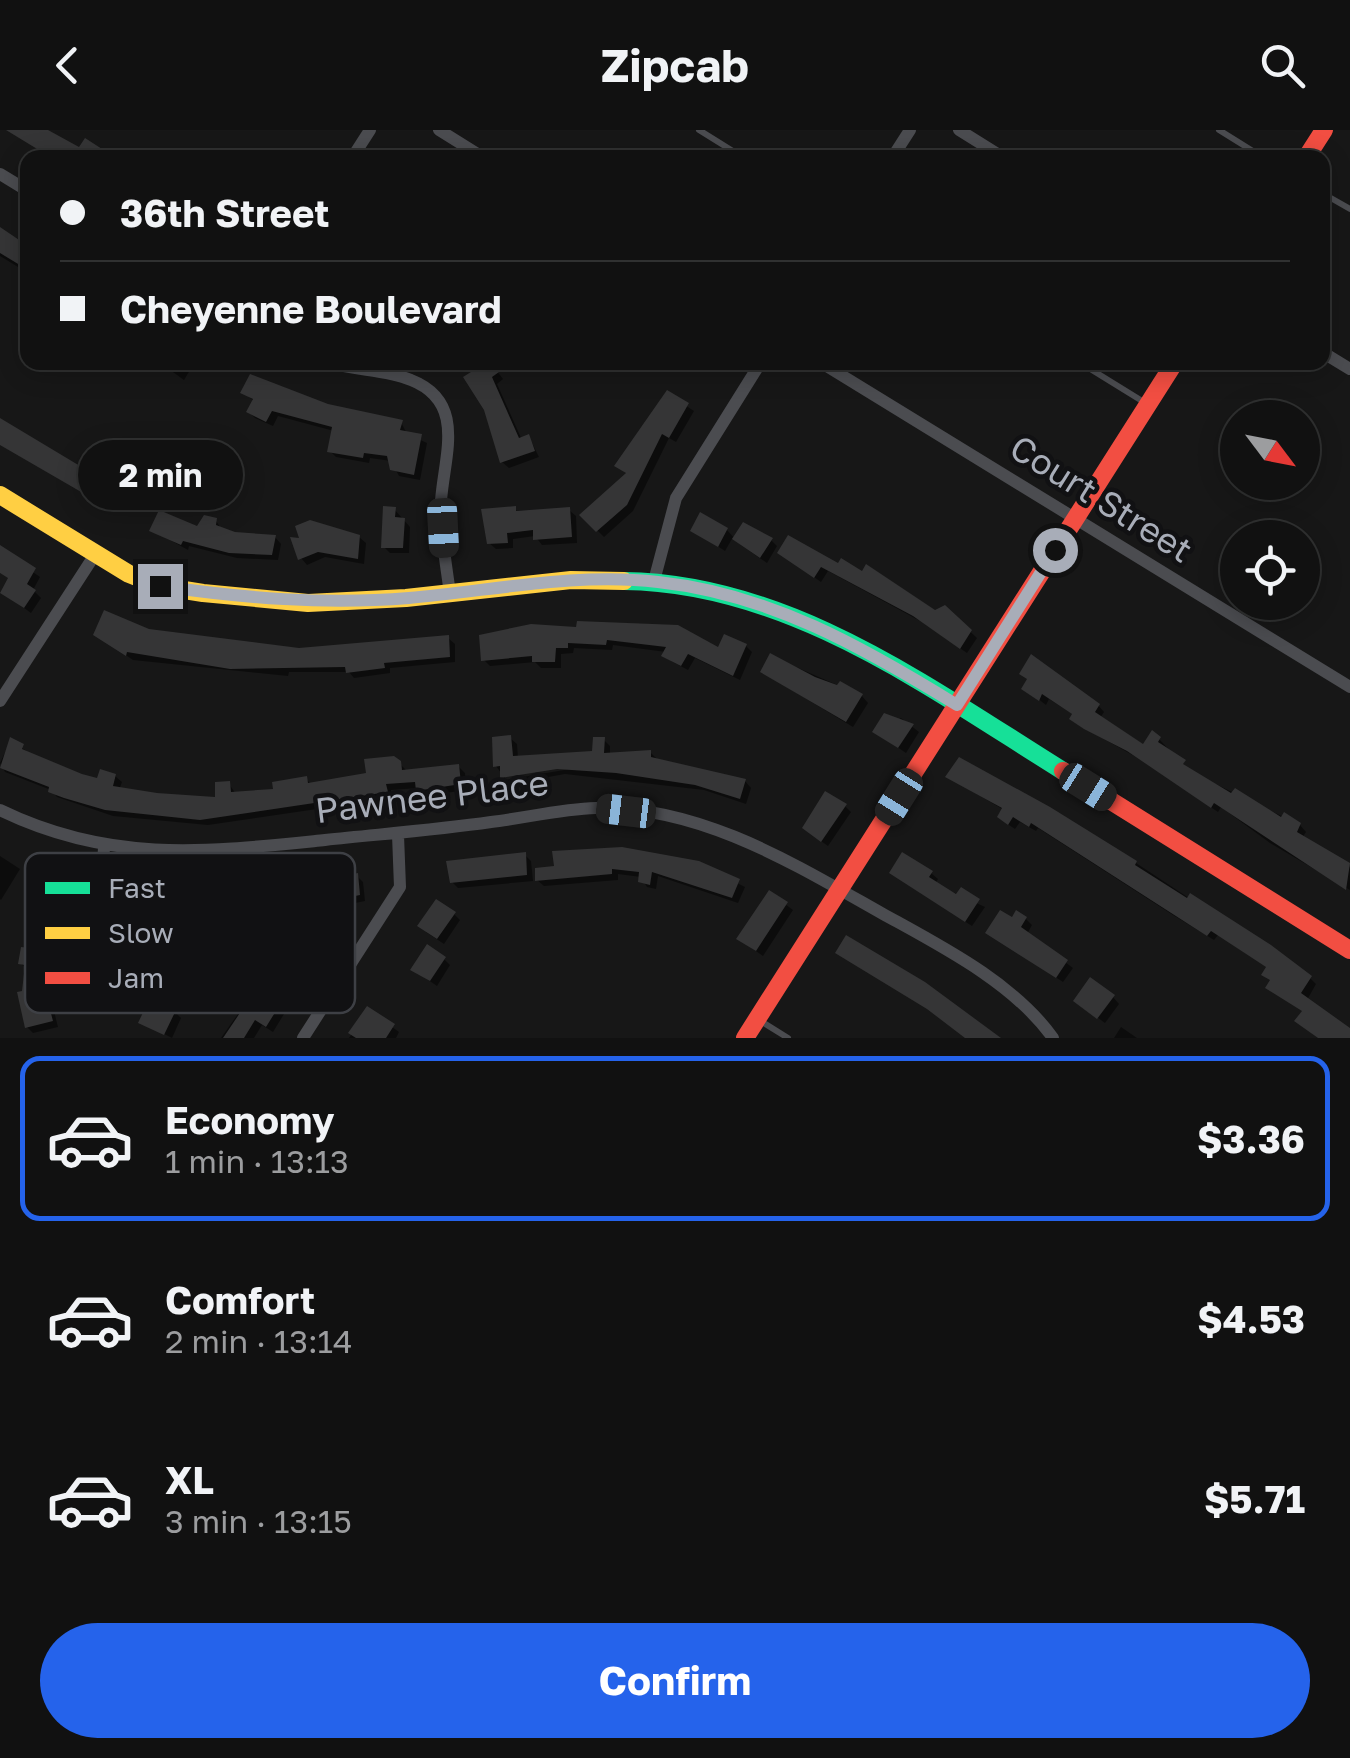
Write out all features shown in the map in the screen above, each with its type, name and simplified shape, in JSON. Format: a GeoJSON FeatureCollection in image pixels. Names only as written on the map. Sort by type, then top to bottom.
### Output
{"type":"FeatureCollection","features":[{"type":"Feature","properties":{"kind":"street"},"geometry":{"type":"LineString","coordinates":[[439,130],[471,150]]}},
{"type":"Feature","properties":{"kind":"street"},"geometry":{"type":"LineString","coordinates":[[959,130],[991,150]]}},
{"type":"Feature","properties":{"kind":"street"},"geometry":{"type":"LineString","coordinates":[[365,370],[412,380],[432,391],[445,408],[450,432],[441,502],[450,594]]}},
{"type":"Feature","properties":{"kind":"street"},"geometry":{"type":"LineString","coordinates":[[654,581],[676,498],[756,370]]}},
{"type":"Feature","properties":{"kind":"street","name":"Court Street"},"geometry":{"type":"LineString","coordinates":[[833,370],[1350,687]]}},
{"type":"Feature","properties":{"kind":"street"},"geometry":{"type":"LineString","coordinates":[[745,1038],[1170,370]]}},
{"type":"Feature","properties":{"kind":"street"},"geometry":{"type":"LineString","coordinates":[[0,496],[94,556],[160,586],[203,592],[308,603],[450,594],[570,580],[654,581],[754,601],[866,649],[1350,950]]}},
{"type":"Feature","properties":{"kind":"street"},"geometry":{"type":"LineString","coordinates":[[0,701],[94,556]]}},
{"type":"Feature","properties":{"kind":"street","name":"Pawnee Place"},"geometry":{"type":"LineString","coordinates":[[0,810],[46,832],[104,847],[239,851],[398,835],[597,808],[666,816],[752,843],[841,890],[1000,986],[1038,1018],[1053,1038]]}},
{"type":"Feature","properties":{"kind":"street"},"geometry":{"type":"LineString","coordinates":[[355,958],[400,887],[398,835]]}},
{"type":"Feature","properties":{"kind":"street"},"geometry":{"type":"LineString","coordinates":[[104,847],[104,853]]}},
{"type":"Feature","properties":{"kind":"street"},"geometry":{"type":"LineString","coordinates":[[304,1038],[320,1013]]}},
{"type":"Feature","properties":{"kind":"lane"},"geometry":{"type":"LineString","coordinates":[[699,130],[731,150]]}},
{"type":"Feature","properties":{"kind":"lane"},"geometry":{"type":"LineString","coordinates":[[1219,130],[1251,150]]}},
{"type":"Feature","properties":{"kind":"lane"},"geometry":{"type":"LineString","coordinates":[[1092,370],[1148,405]]}},
{"type":"Feature","properties":{"kind":"lane"},"geometry":{"type":"LineString","coordinates":[[757,1019],[788,1038]]}},
{"type":"Feature","properties":{"kind":"building"},"geometry":{"type":"Polygon","coordinates":[[[6,130],[48,130],[79,147],[85,138],[104,150],[39,150],[6,130]]]}},
{"type":"Feature","properties":{"kind":"building"},"geometry":{"type":"Polygon","coordinates":[[[0,227],[20,241],[20,265],[0,253],[0,227]]]}},
{"type":"Feature","properties":{"kind":"building"},"geometry":{"type":"Polygon","coordinates":[[[474,370],[498,370],[492,377],[519,438],[529,434],[535,451],[500,463],[484,410],[463,377],[474,370]]]}},
{"type":"Feature","properties":{"kind":"building"},"geometry":{"type":"Polygon","coordinates":[[[250,374],[328,404],[403,420],[400,430],[422,434],[414,475],[390,470],[387,456],[364,453],[363,458],[327,452],[332,427],[272,411],[266,422],[246,412],[253,399],[240,393],[250,374]]]}},
{"type":"Feature","properties":{"kind":"building"},"geometry":{"type":"Polygon","coordinates":[[[667,390],[689,403],[669,438],[662,434],[627,505],[596,532],[579,515],[626,473],[614,466],[667,390]]]}},
{"type":"Feature","properties":{"kind":"building"},"geometry":{"type":"Polygon","coordinates":[[[0,418],[105,481],[95,500],[0,445],[0,418]]]}},
{"type":"Feature","properties":{"kind":"building"},"geometry":{"type":"Polygon","coordinates":[[[383,506],[396,507],[395,517],[405,518],[403,548],[381,548],[383,506]]]}},
{"type":"Feature","properties":{"kind":"building"},"geometry":{"type":"Polygon","coordinates":[[[516,506],[516,511],[570,507],[572,537],[533,540],[533,530],[507,533],[508,543],[487,544],[481,509],[516,506]]]}},
{"type":"Feature","properties":{"kind":"building"},"geometry":{"type":"Polygon","coordinates":[[[159,510],[197,526],[204,515],[217,518],[216,525],[235,532],[276,535],[272,555],[229,553],[183,541],[181,545],[149,531],[159,510]]]}},
{"type":"Feature","properties":{"kind":"building"},"geometry":{"type":"Polygon","coordinates":[[[700,512],[728,528],[718,547],[690,531],[700,512]]]}},
{"type":"Feature","properties":{"kind":"building"},"geometry":{"type":"Polygon","coordinates":[[[310,520],[360,535],[358,559],[318,552],[298,560],[290,537],[299,538],[295,526],[310,520]]]}},
{"type":"Feature","properties":{"kind":"building"},"geometry":{"type":"Polygon","coordinates":[[[743,522],[773,538],[760,558],[732,539],[743,522]]]}},
{"type":"Feature","properties":{"kind":"building"},"geometry":{"type":"Polygon","coordinates":[[[788,535],[838,563],[841,558],[862,571],[866,564],[935,610],[945,605],[972,630],[960,649],[913,616],[821,567],[814,578],[777,553],[788,535]]]}},
{"type":"Feature","properties":{"kind":"building"},"geometry":{"type":"Polygon","coordinates":[[[0,545],[36,568],[27,584],[36,590],[24,608],[0,593],[8,578],[0,573],[0,545]]]}},
{"type":"Feature","properties":{"kind":"building"},"geometry":{"type":"Polygon","coordinates":[[[104,610],[149,629],[299,648],[449,635],[450,657],[384,663],[385,668],[346,673],[345,667],[230,669],[127,652],[126,656],[93,635],[104,610]]]}},
{"type":"Feature","properties":{"kind":"building"},"geometry":{"type":"Polygon","coordinates":[[[577,621],[678,625],[718,647],[724,634],[747,644],[733,676],[688,654],[681,666],[661,656],[666,647],[607,640],[606,645],[568,643],[568,648],[556,648],[555,662],[532,662],[532,656],[481,661],[479,635],[531,624],[576,627],[577,621]]]}},
{"type":"Feature","properties":{"kind":"building"},"geometry":{"type":"Polygon","coordinates":[[[770,653],[815,677],[837,685],[840,681],[863,694],[846,722],[760,672],[770,653]]]}},
{"type":"Feature","properties":{"kind":"building"},"geometry":{"type":"Polygon","coordinates":[[[1031,654],[1100,704],[1095,712],[1143,744],[1152,730],[1161,737],[1158,742],[1186,760],[1183,764],[1231,793],[1235,788],[1281,817],[1284,812],[1301,823],[1297,832],[1350,863],[1346,890],[1214,803],[1211,808],[1127,751],[1084,729],[1069,719],[1072,714],[1042,694],[1039,701],[1021,689],[1027,679],[1019,674],[1031,654]]]}},
{"type":"Feature","properties":{"kind":"building"},"geometry":{"type":"Polygon","coordinates":[[[884,713],[914,724],[898,748],[872,732],[884,713]]]}},
{"type":"Feature","properties":{"kind":"building"},"geometry":{"type":"Polygon","coordinates":[[[511,735],[513,756],[592,751],[593,737],[605,737],[604,753],[651,750],[651,757],[746,779],[740,799],[695,785],[616,773],[557,769],[500,778],[500,766],[493,767],[492,737],[511,735]]]}},
{"type":"Feature","properties":{"kind":"building"},"geometry":{"type":"Polygon","coordinates":[[[10,737],[24,744],[22,749],[82,774],[97,778],[100,769],[116,774],[113,786],[157,793],[215,797],[215,782],[230,781],[231,792],[273,789],[272,782],[307,776],[308,783],[366,773],[364,759],[394,756],[401,761],[402,770],[459,764],[461,784],[416,791],[415,782],[386,784],[388,792],[200,820],[105,810],[48,792],[49,787],[0,768],[10,737]]]}},
{"type":"Feature","properties":{"kind":"building"},"geometry":{"type":"Polygon","coordinates":[[[959,757],[1050,807],[1137,861],[1135,865],[1187,898],[1190,893],[1271,945],[1312,976],[1301,993],[1350,1028],[1350,1038],[1318,1038],[1294,1021],[1302,1011],[1265,988],[1270,980],[1261,975],[1266,967],[1211,931],[1207,936],[1031,823],[1029,827],[1013,817],[1008,825],[997,817],[1002,808],[945,777],[959,757]]]}},
{"type":"Feature","properties":{"kind":"building"},"geometry":{"type":"Polygon","coordinates":[[[825,791],[847,804],[821,842],[802,828],[825,791]]]}},
{"type":"Feature","properties":{"kind":"building"},"geometry":{"type":"Polygon","coordinates":[[[622,847],[699,861],[740,879],[732,898],[652,872],[650,885],[638,882],[639,872],[612,869],[612,874],[535,881],[535,868],[554,866],[552,851],[622,847]]]}},
{"type":"Feature","properties":{"kind":"building"},"geometry":{"type":"Polygon","coordinates":[[[526,852],[527,875],[450,883],[446,861],[526,852]]]}},
{"type":"Feature","properties":{"kind":"building"},"geometry":{"type":"Polygon","coordinates":[[[902,852],[933,871],[929,877],[956,894],[961,887],[980,899],[965,922],[889,873],[902,852]]]}},
{"type":"Feature","properties":{"kind":"building"},"geometry":{"type":"Polygon","coordinates":[[[358,873],[360,895],[355,896],[358,873]]]}},
{"type":"Feature","properties":{"kind":"building"},"geometry":{"type":"Polygon","coordinates":[[[769,890],[788,902],[756,951],[736,939],[769,890]]]}},
{"type":"Feature","properties":{"kind":"building"},"geometry":{"type":"Polygon","coordinates":[[[436,899],[456,912],[437,939],[417,926],[436,899]]]}},
{"type":"Feature","properties":{"kind":"building"},"geometry":{"type":"Polygon","coordinates":[[[1000,910],[1012,917],[1016,910],[1027,917],[1021,927],[1068,960],[1056,978],[985,933],[1000,910]]]}},
{"type":"Feature","properties":{"kind":"building"},"geometry":{"type":"Polygon","coordinates":[[[846,935],[925,982],[1001,1038],[965,1038],[927,1009],[835,953],[846,935]]]}},
{"type":"Feature","properties":{"kind":"building"},"geometry":{"type":"Polygon","coordinates":[[[427,944],[446,957],[430,981],[410,970],[427,944]]]}},
{"type":"Feature","properties":{"kind":"building"},"geometry":{"type":"Polygon","coordinates":[[[21,947],[25,948],[25,965],[18,964],[21,947]]]}},
{"type":"Feature","properties":{"kind":"building"},"geometry":{"type":"Polygon","coordinates":[[[25,965],[25,1013],[51,1013],[53,1021],[25,1028],[17,992],[22,991],[25,965]]]}},
{"type":"Feature","properties":{"kind":"building"},"geometry":{"type":"Polygon","coordinates":[[[1090,977],[1115,995],[1097,1019],[1073,1001],[1090,977]]]}},
{"type":"Feature","properties":{"kind":"building"},"geometry":{"type":"Polygon","coordinates":[[[367,1006],[395,1024],[386,1038],[356,1038],[348,1033],[367,1006]]]}},
{"type":"Feature","properties":{"kind":"building"},"geometry":{"type":"Polygon","coordinates":[[[143,1013],[175,1013],[164,1035],[138,1023],[143,1013]]]}},
{"type":"Feature","properties":{"kind":"building"},"geometry":{"type":"Polygon","coordinates":[[[240,1013],[275,1013],[266,1027],[255,1020],[244,1038],[223,1038],[240,1013]]]}},
{"type":"Feature","properties":{"kind":"traffic: fast"},"geometry":{"type":"LineString","coordinates":[[624,581],[685,586],[743,600],[800,620],[908,674],[1063,771]]}},
{"type":"Feature","properties":{"kind":"traffic: slow"},"geometry":{"type":"LineString","coordinates":[[0,495],[129,574],[159,586],[203,593],[308,603],[406,598],[571,580],[624,581]]}},
{"type":"Feature","properties":{"kind":"traffic: jam"},"geometry":{"type":"LineString","coordinates":[[1311,150],[1324,130]]}},
{"type":"Feature","properties":{"kind":"traffic: jam"},"geometry":{"type":"LineString","coordinates":[[745,1038],[1170,370]]}},
{"type":"Feature","properties":{"kind":"traffic: jam"},"geometry":{"type":"LineString","coordinates":[[1063,771],[1350,950]]}},
{"type":"Feature","properties":{"kind":"route"},"geometry":{"type":"LineString","coordinates":[[160,586],[308,603],[406,598],[570,580],[675,584],[754,601],[801,618],[866,649],[957,705],[1055,550]]}}]}
